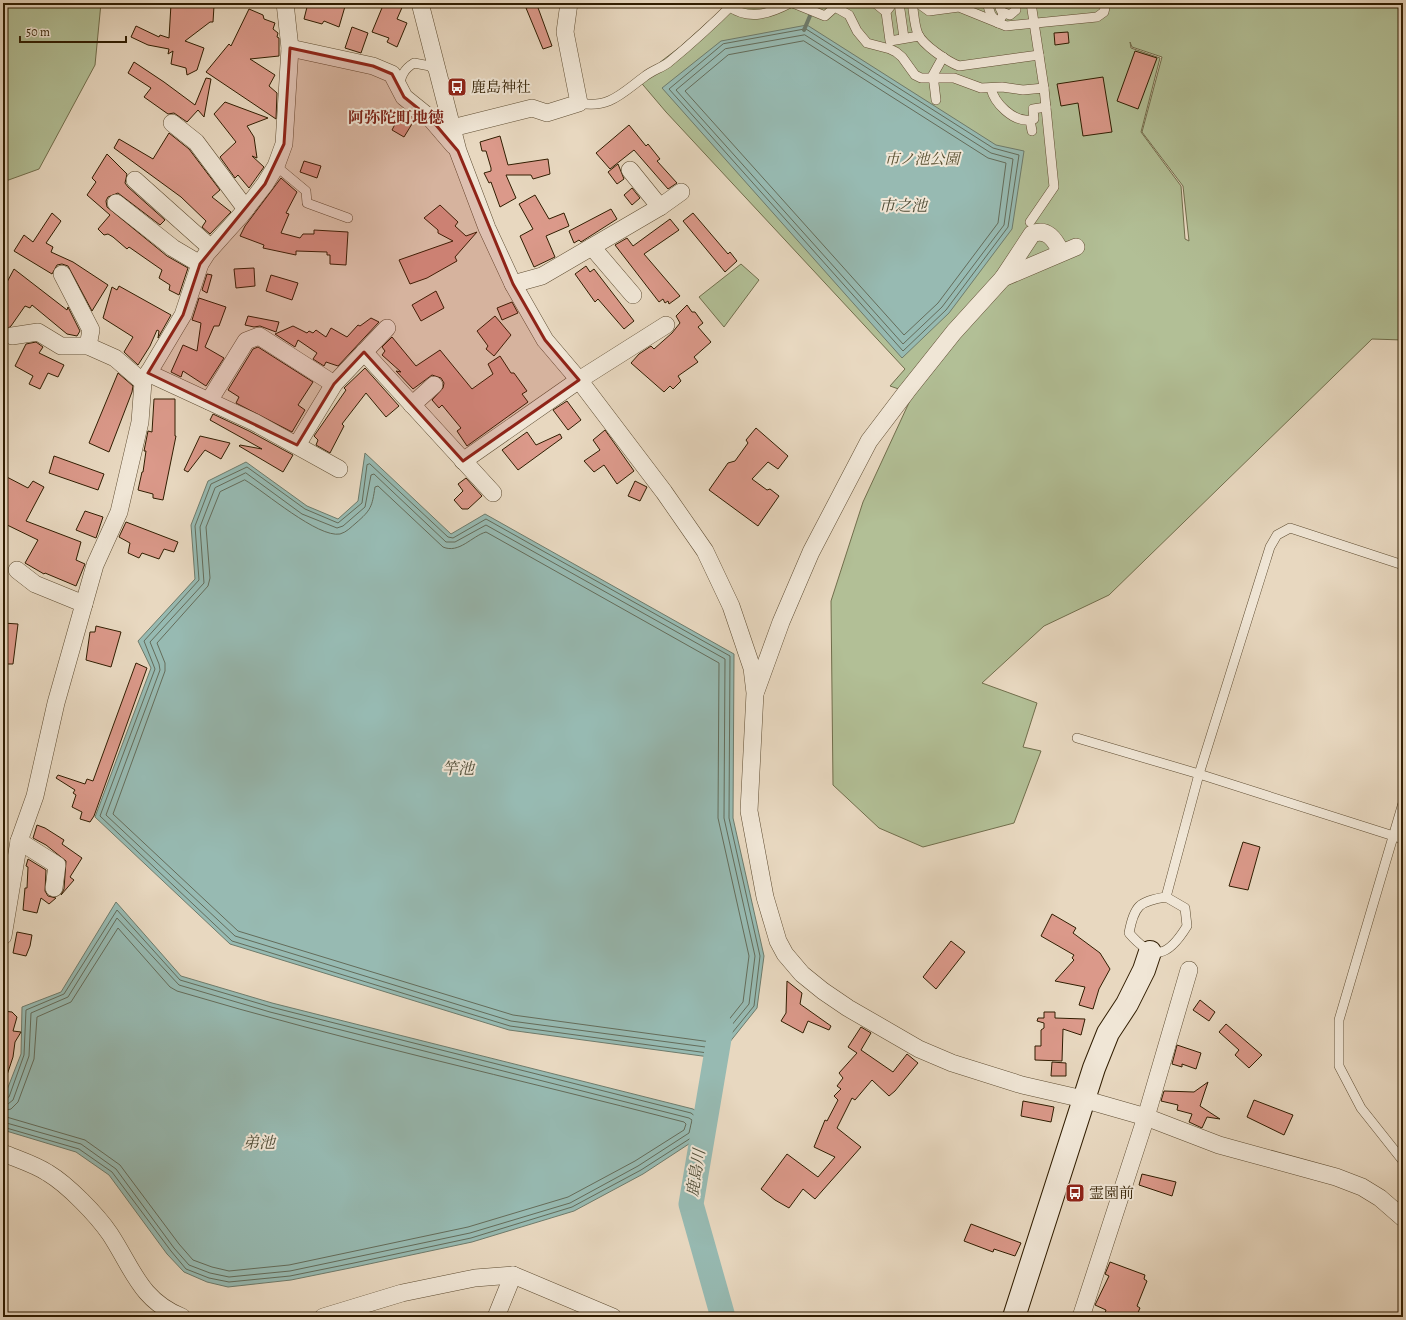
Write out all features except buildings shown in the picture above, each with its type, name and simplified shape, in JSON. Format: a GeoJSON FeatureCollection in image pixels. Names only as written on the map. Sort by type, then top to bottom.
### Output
{"type":"FeatureCollection","features":[{"type":"Feature","properties":{"kind":"street"},"geometry":{"type":"LineString","coordinates":[[3,936],[5,904],[19,841],[35,796],[56,703],[95,565],[119,512],[140,422],[146,377],[184,315],[200,264],[211,248],[265,184],[276,166],[284,144],[290,48],[285,3]]}},
{"type":"Feature","properties":{"kind":"street"},"geometry":{"type":"LineString","coordinates":[[420,3],[458,151],[487,228],[513,284],[545,340],[578,380],[664,492],[705,551],[732,606],[752,668],[755,693],[748,811],[765,897],[778,941],[802,974],[848,1008],[919,1049],[952,1063],[1022,1085],[1083,1099],[1146,1117],[1219,1145],[1342,1179],[1362,1187],[1380,1198],[1403,1218]]}},
{"type":"Feature","properties":{"kind":"street"},"geometry":{"type":"LineString","coordinates":[[452,128],[532,108],[547,113],[579,103],[565,32],[569,3]]}},
{"type":"Feature","properties":{"kind":"street"},"geometry":{"type":"LineString","coordinates":[[290,48],[373,66],[392,74],[404,97],[430,118],[458,151]]}},
{"type":"Feature","properties":{"kind":"street"},"geometry":{"type":"LineString","coordinates":[[172,123],[196,142],[246,208]]}},
{"type":"Feature","properties":{"kind":"street"},"geometry":{"type":"LineString","coordinates":[[630,170],[660,207]]}},
{"type":"Feature","properties":{"kind":"street"},"geometry":{"type":"LineString","coordinates":[[135,180],[211,248]]}},
{"type":"Feature","properties":{"kind":"street"},"geometry":{"type":"LineString","coordinates":[[513,284],[542,276],[660,207],[681,192]]}},
{"type":"Feature","properties":{"kind":"street"},"geometry":{"type":"LineString","coordinates":[[116,203],[173,248],[200,264]]}},
{"type":"Feature","properties":{"kind":"street"},"geometry":{"type":"LineString","coordinates":[[755,693],[781,622],[811,552],[869,441],[907,390],[954,332],[1003,278],[1032,234],[1038,231],[1047,233],[1055,241],[1069,250],[1003,278]]}},
{"type":"Feature","properties":{"kind":"street"},"geometry":{"type":"LineString","coordinates":[[592,247],[632,296]]}},
{"type":"Feature","properties":{"kind":"street"},"geometry":{"type":"LineString","coordinates":[[62,274],[91,330],[88,346]]}},
{"type":"Feature","properties":{"kind":"street"},"geometry":{"type":"LineString","coordinates":[[463,461],[578,380],[666,325]]}},
{"type":"Feature","properties":{"kind":"street"},"geometry":{"type":"LineString","coordinates":[[297,445],[334,384],[386,328]]}},
{"type":"Feature","properties":{"kind":"street"},"geometry":{"type":"LineString","coordinates":[[12,336],[38,332],[61,346],[88,346],[115,358],[146,377],[209,401],[254,422],[339,469]]}},
{"type":"Feature","properties":{"kind":"street"},"geometry":{"type":"LineString","coordinates":[[209,401],[246,341],[258,336],[334,384]]}},
{"type":"Feature","properties":{"kind":"street"},"geometry":{"type":"LineString","coordinates":[[364,352],[493,493]]}},
{"type":"Feature","properties":{"kind":"street"},"geometry":{"type":"LineString","coordinates":[[412,405],[434,385]]}},
{"type":"Feature","properties":{"kind":"street"},"geometry":{"type":"LineString","coordinates":[[17,570],[35,584],[84,604]]}},
{"type":"Feature","properties":{"kind":"street"},"geometry":{"type":"LineString","coordinates":[[19,841],[57,865],[54,888]]}},
{"type":"Feature","properties":{"kind":"street"},"geometry":{"type":"LineString","coordinates":[[1014,1317],[1083,1099],[1108,1033],[1130,997],[1144,970],[1150,952]]}},
{"type":"Feature","properties":{"kind":"street"},"geometry":{"type":"LineString","coordinates":[[1081,1317],[1146,1117],[1189,970]]}},
{"type":"Feature","properties":{"kind":"street"},"geometry":{"type":"LineString","coordinates":[[3,1153],[48,1172],[81,1200],[110,1234],[136,1281],[152,1299],[171,1312],[182,1317]]}},
{"type":"Feature","properties":{"kind":"street"},"geometry":{"type":"LineString","coordinates":[[323,1317],[410,1292],[475,1278],[512,1275],[613,1317]]}},
{"type":"Feature","properties":{"kind":"street"},"geometry":{"type":"LineString","coordinates":[[496,1317],[512,1275]]}},
{"type":"Feature","properties":{"kind":"lane"},"geometry":{"type":"LineString","coordinates":[[874,3],[886,12]]}},
{"type":"Feature","properties":{"kind":"lane"},"geometry":{"type":"LineString","coordinates":[[893,3],[886,12],[890,45],[902,57],[915,76],[932,79],[954,78],[981,88],[1002,87],[1023,90],[1044,88]]}},
{"type":"Feature","properties":{"kind":"lane"},"geometry":{"type":"LineString","coordinates":[[899,3],[904,38]]}},
{"type":"Feature","properties":{"kind":"lane"},"geometry":{"type":"LineString","coordinates":[[912,3],[919,36],[943,57],[959,66],[1039,55]]}},
{"type":"Feature","properties":{"kind":"lane"},"geometry":{"type":"LineString","coordinates":[[918,3],[929,11],[959,7],[973,7],[998,23],[1006,26],[1097,17],[1104,12],[1106,3]]}},
{"type":"Feature","properties":{"kind":"lane"},"geometry":{"type":"LineString","coordinates":[[987,3],[991,15],[998,23]]}},
{"type":"Feature","properties":{"kind":"lane"},"geometry":{"type":"LineString","coordinates":[[1001,3],[1000,8],[1004,13],[1010,15],[1015,7],[1035,24]]}},
{"type":"Feature","properties":{"kind":"lane"},"geometry":{"type":"LineString","coordinates":[[1030,222],[1054,188],[1044,88],[1031,3]]}},
{"type":"Feature","properties":{"kind":"lane"},"geometry":{"type":"LineString","coordinates":[[579,103],[592,106],[610,101],[627,91],[645,76],[666,64],[732,5],[745,15],[768,13],[795,4],[826,16],[838,5],[849,16],[856,31],[868,43],[890,45],[904,38],[919,36]]}},
{"type":"Feature","properties":{"kind":"lane"},"geometry":{"type":"LineString","coordinates":[[998,23],[1004,13]]}},
{"type":"Feature","properties":{"kind":"lane"},"geometry":{"type":"LineString","coordinates":[[936,100],[932,79],[943,57]]}},
{"type":"Feature","properties":{"kind":"lane"},"geometry":{"type":"LineString","coordinates":[[408,100],[400,86],[401,77],[407,68],[414,63],[423,64],[430,66],[437,74]]}},
{"type":"Feature","properties":{"kind":"lane"},"geometry":{"type":"LineString","coordinates":[[991,88],[996,101],[1009,112],[1021,120],[1030,120],[1032,132]]}},
{"type":"Feature","properties":{"kind":"lane"},"geometry":{"type":"LineString","coordinates":[[1034,119],[1033,109],[1046,107]]}},
{"type":"Feature","properties":{"kind":"lane"},"geometry":{"type":"LineString","coordinates":[[276,166],[306,191],[307,203],[348,218]]}},
{"type":"Feature","properties":{"kind":"lane"},"geometry":{"type":"LineString","coordinates":[[1166,897],[1199,774],[1270,548],[1277,535],[1290,528],[1403,565]]}},
{"type":"Feature","properties":{"kind":"lane"},"geometry":{"type":"LineString","coordinates":[[1077,738],[1199,774],[1403,839]]}},
{"type":"Feature","properties":{"kind":"lane"},"geometry":{"type":"LineString","coordinates":[[1403,802],[1339,1020],[1339,1066],[1361,1108],[1403,1161]]}},
{"type":"Feature","properties":{"kind":"lane"},"geometry":{"type":"LineString","coordinates":[[1166,897],[1185,908],[1187,926],[1177,944],[1165,951],[1150,952],[1138,944],[1129,933],[1132,919],[1138,905],[1148,900],[1166,897]]}},
{"type":"Feature","properties":{"kind":"highlighted area"},"geometry":{"type":"Polygon","coordinates":[[[290,48],[373,66],[392,74],[404,97],[430,118],[458,151],[513,284],[545,340],[579,380],[463,461],[364,352],[334,384],[297,445],[148,373],[183,315],[200,264],[265,184],[284,144],[290,48]]]}},
{"type":"Feature","properties":{"kind":"green space"},"geometry":{"type":"Polygon","coordinates":[[[3,3],[101,3],[95,65],[39,169],[3,182],[3,3]]]}},
{"type":"Feature","properties":{"kind":"green space","name":"市ノ池公園"},"geometry":{"type":"Polygon","coordinates":[[[729,3],[1403,3],[1403,340],[1372,339],[1109,595],[1044,626],[982,683],[1037,703],[1023,747],[1041,751],[1014,823],[923,847],[879,828],[833,785],[831,601],[863,502],[913,394],[890,386],[905,369],[666,112],[638,79],[680,47],[729,3]],[[1130,42],[1131,48],[1160,58],[1141,132],[1181,186],[1185,239],[1189,241],[1183,186],[1142,132],[1162,57],[1132,47],[1130,42]]]}},
{"type":"Feature","properties":{"kind":"green space"},"geometry":{"type":"Polygon","coordinates":[[[741,264],[759,280],[724,327],[699,297],[741,264]]]}},
{"type":"Feature","properties":{"kind":"water","name":"市之池"},"geometry":{"type":"Polygon","coordinates":[[[807,25],[996,145],[1024,151],[1012,229],[949,313],[902,358],[662,88],[721,41],[807,25]]]}},
{"type":"Feature","properties":{"kind":"water","name":"竿池"},"geometry":{"type":"Polygon","coordinates":[[[365,453],[451,534],[485,514],[734,654],[733,818],[764,956],[757,1008],[717,1058],[509,1030],[230,944],[95,817],[151,668],[138,641],[195,579],[191,525],[208,481],[246,462],[307,506],[338,519],[358,501],[365,453]]]}},
{"type":"Feature","properties":{"kind":"water","name":"弟池"},"geometry":{"type":"Polygon","coordinates":[[[116,902],[181,976],[272,1003],[693,1109],[701,1114],[698,1138],[643,1174],[574,1211],[472,1242],[291,1280],[228,1287],[207,1282],[184,1272],[167,1254],[109,1175],[76,1152],[3,1130],[3,1100],[21,1054],[22,1007],[61,992],[116,902]]]}},
{"type":"Feature","properties":{"kind":"waterway"},"geometry":{"type":"LineString","coordinates":[[804,30],[815,4]]}},
{"type":"Feature","properties":{"kind":"waterway","name":"鹿島川"},"geometry":{"type":"LineString","coordinates":[[721,1027],[691,1204],[723,1317]]}},
{"type":"Feature","properties":{"kind":"place","name":"鹿島神社"},"geometry":{"type":"Point","coordinates":[457,87]}},
{"type":"Feature","properties":{"kind":"place","name":"霊園前"},"geometry":{"type":"Point","coordinates":[1075,1193]}},
{"type":"Feature","properties":{"kind":"district","name":"阿弥陀町地徳"},"geometry":{"type":"Point","coordinates":[396,118]}}]}
